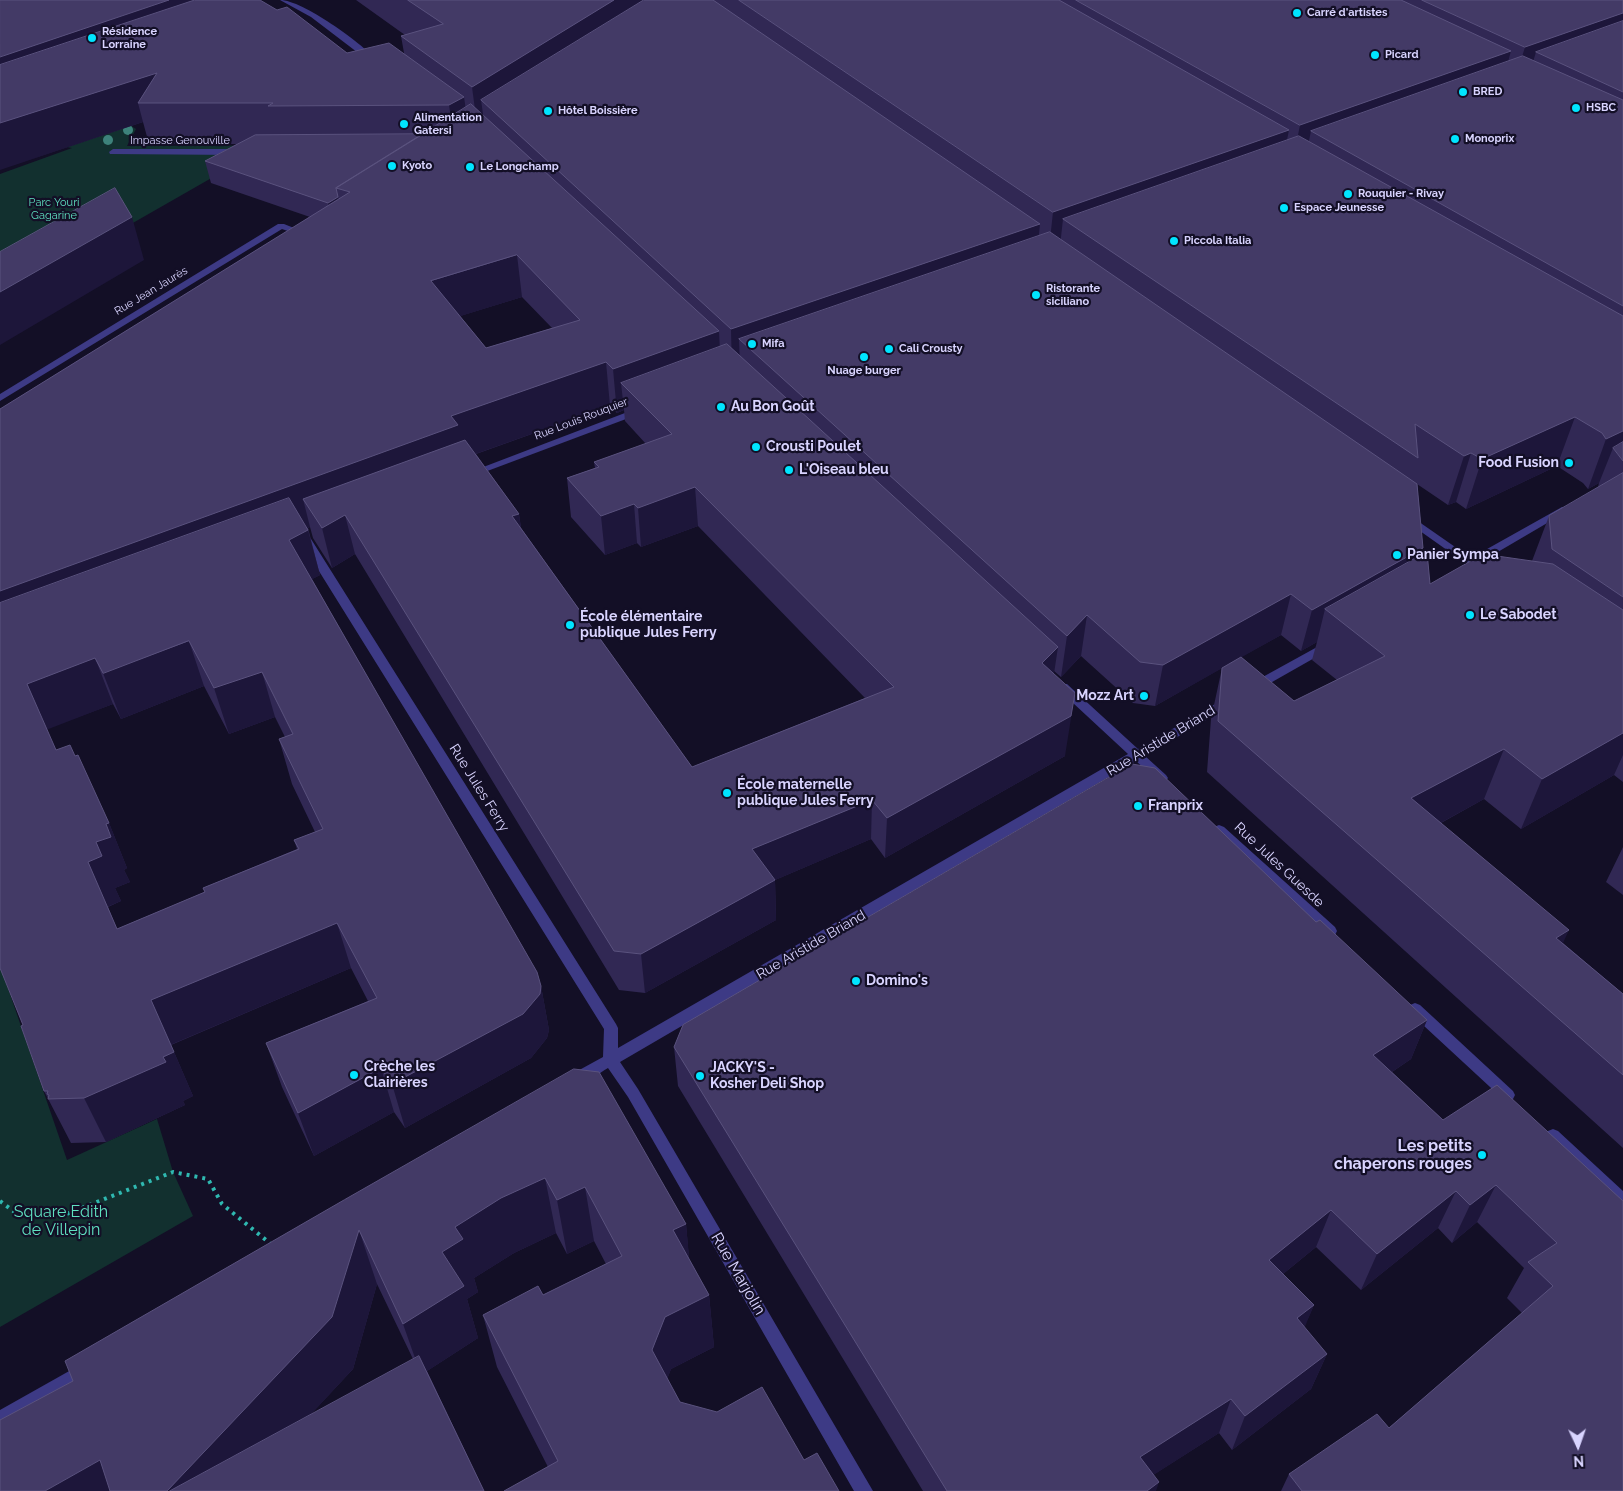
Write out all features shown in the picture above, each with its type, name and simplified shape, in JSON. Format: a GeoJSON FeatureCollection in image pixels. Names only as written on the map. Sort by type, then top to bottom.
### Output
{"type":"FeatureCollection","features":[{"type":"Feature","properties":{"kind":"street"},"geometry":{"type":"LineString","coordinates":[[284,0],[314,15],[384,67]]}},
{"type":"Feature","properties":{"kind":"street"},"geometry":{"type":"LineString","coordinates":[[277,10],[292,4]]}},
{"type":"Feature","properties":{"kind":"street","name":"Impasse Genouville"},"geometry":{"type":"LineString","coordinates":[[113,152],[247,152]]}},
{"type":"Feature","properties":{"kind":"street","name":"Rue Jean Jaurès"},"geometry":{"type":"LineString","coordinates":[[0,398],[281,226],[312,236]]}},
{"type":"Feature","properties":{"kind":"street","name":"Rue Louis Rouquier"},"geometry":{"type":"LineString","coordinates":[[458,479],[644,408]]}},
{"type":"Feature","properties":{"kind":"street"},"geometry":{"type":"LineString","coordinates":[[1457,571],[1573,504]]}},
{"type":"Feature","properties":{"kind":"street"},"geometry":{"type":"LineString","coordinates":[[1399,513],[1487,574]]}},
{"type":"Feature","properties":{"kind":"street","name":"Rue Jules Ferry"},"geometry":{"type":"LineString","coordinates":[[291,542],[308,535],[611,1028],[610,1059]]}},
{"type":"Feature","properties":{"kind":"street","name":"Rue Aristide Briand"},"geometry":{"type":"LineString","coordinates":[[565,1084],[1338,639]]}},
{"type":"Feature","properties":{"kind":"street"},"geometry":{"type":"LineString","coordinates":[[1055,680],[1174,789]]}},
{"type":"Feature","properties":{"kind":"street","name":"Rue Jules Guesde"},"geometry":{"type":"LineString","coordinates":[[1211,823],[1336,937]]}},
{"type":"Feature","properties":{"kind":"street"},"geometry":{"type":"LineString","coordinates":[[1402,998],[1520,1106]]}},
{"type":"Feature","properties":{"kind":"street","name":"Rue Marjolin"},"geometry":{"type":"LineString","coordinates":[[610,1059],[633,1093],[864,1491]]}},
{"type":"Feature","properties":{"kind":"street"},"geometry":{"type":"LineString","coordinates":[[1542,1126],[1623,1201]]}},
{"type":"Feature","properties":{"kind":"street"},"geometry":{"type":"LineString","coordinates":[[0,1419],[103,1360]]}},
{"type":"Feature","properties":{"kind":"path"},"geometry":{"type":"LineString","coordinates":[[0,1201],[20,1216],[64,1215],[173,1172],[208,1178],[222,1204],[277,1250]]}},
{"type":"Feature","properties":{"kind":"green space","name":"Parc Youri Gagarine"},"geometry":{"type":"Polygon","coordinates":[[[111,113],[136,129],[127,146],[436,145],[222,172],[0,299],[0,174],[72,148],[66,147],[111,113]]]}},
{"type":"Feature","properties":{"kind":"green space","name":"Square Edith de Villepin"},"geometry":{"type":"Polygon","coordinates":[[[0,965],[67,1160],[157,1119],[173,1172],[193,1216],[0,1327],[0,965]]]}},
{"type":"Feature","properties":{"kind":"building"},"geometry":{"type":"Polygon","coordinates":[[[0,0],[169,0],[0,57],[0,0]]]}},
{"type":"Feature","properties":{"kind":"building"},"geometry":{"type":"Polygon","coordinates":[[[195,0],[260,0],[277,10],[287,7],[347,53],[389,43],[464,97],[449,105],[268,106],[273,103],[138,103],[157,73],[0,123],[0,65],[195,0]]]}},
{"type":"Feature","properties":{"kind":"building"},"geometry":{"type":"Polygon","coordinates":[[[408,0],[614,0],[472,87],[401,36],[443,24],[408,0]]]}},
{"type":"Feature","properties":{"kind":"building"},"geometry":{"type":"Polygon","coordinates":[[[644,0],[713,0],[1040,224],[731,329],[481,100],[644,0]]]}},
{"type":"Feature","properties":{"kind":"building"},"geometry":{"type":"Polygon","coordinates":[[[739,0],[1059,0],[1289,130],[1053,212],[739,0]]]}},
{"type":"Feature","properties":{"kind":"building"},"geometry":{"type":"Polygon","coordinates":[[[1076,0],[1401,0],[1511,51],[1300,125],[1076,0]]]}},
{"type":"Feature","properties":{"kind":"building"},"geometry":{"type":"Polygon","coordinates":[[[1422,0],[1623,0],[1623,13],[1525,47],[1422,0]]]}},
{"type":"Feature","properties":{"kind":"building"},"geometry":{"type":"Polygon","coordinates":[[[1623,21],[1623,92],[1536,52],[1623,21]]]}},
{"type":"Feature","properties":{"kind":"building"},"geometry":{"type":"Polygon","coordinates":[[[1523,56],[1623,100],[1623,306],[1311,131],[1523,56]]]}},
{"type":"Feature","properties":{"kind":"building"},"geometry":{"type":"Polygon","coordinates":[[[471,104],[719,331],[613,369],[606,362],[451,416],[458,425],[0,591],[0,409],[350,192],[336,188],[471,104]],[[517,255],[431,281],[486,348],[580,320],[517,255]]]}},
{"type":"Feature","properties":{"kind":"building"},"geometry":{"type":"Polygon","coordinates":[[[423,134],[336,188],[338,197],[328,203],[205,161],[255,135],[423,134]]]}},
{"type":"Feature","properties":{"kind":"building"},"geometry":{"type":"Polygon","coordinates":[[[1299,136],[1623,316],[1623,431],[1606,439],[1602,433],[1575,417],[1482,459],[1471,453],[1464,456],[1415,424],[1418,458],[1063,219],[1299,136]]]}},
{"type":"Feature","properties":{"kind":"building"},"geometry":{"type":"Polygon","coordinates":[[[115,188],[132,217],[0,292],[0,252],[115,188]]]}},
{"type":"Feature","properties":{"kind":"building"},"geometry":{"type":"Polygon","coordinates":[[[1050,232],[1417,484],[1423,548],[1312,610],[1291,594],[1163,665],[1140,662],[1087,615],[1067,636],[739,339],[1050,232]]]}},
{"type":"Feature","properties":{"kind":"building"},"geometry":{"type":"Polygon","coordinates":[[[727,344],[1058,647],[1042,663],[1075,693],[1071,716],[887,818],[872,800],[752,849],[775,880],[641,954],[614,951],[345,515],[322,528],[303,499],[465,440],[519,514],[512,516],[692,767],[894,687],[695,487],[638,508],[634,504],[601,516],[567,478],[599,467],[594,462],[672,434],[621,383],[727,344]]]}},
{"type":"Feature","properties":{"kind":"building"},"geometry":{"type":"Polygon","coordinates":[[[1623,442],[1623,461],[1613,448],[1623,442]]]}},
{"type":"Feature","properties":{"kind":"building"},"geometry":{"type":"Polygon","coordinates":[[[1623,473],[1623,597],[1552,549],[1549,516],[1623,473]]]}},
{"type":"Feature","properties":{"kind":"building"},"geometry":{"type":"Polygon","coordinates":[[[289,498],[308,530],[289,540],[537,972],[541,986],[540,994],[523,1014],[392,1084],[381,1068],[298,1113],[266,1043],[377,998],[337,923],[151,1000],[174,1052],[163,1057],[166,1062],[84,1098],[48,1099],[48,1091],[44,1091],[21,1026],[23,1025],[0,968],[0,603],[289,498]],[[189,641],[103,673],[95,658],[27,684],[56,750],[70,745],[75,756],[78,755],[109,823],[106,824],[111,837],[96,842],[102,856],[88,862],[117,929],[205,892],[203,888],[299,849],[294,840],[323,829],[279,739],[293,734],[262,672],[214,688],[189,641]]]}},
{"type":"Feature","properties":{"kind":"building"},"geometry":{"type":"Polygon","coordinates":[[[1427,552],[1430,584],[1483,554],[1553,564],[1623,610],[1623,733],[1542,779],[1504,749],[1411,798],[1569,930],[1556,938],[1623,994],[1623,1075],[1218,721],[1222,668],[1241,657],[1294,701],[1385,656],[1325,609],[1427,552]]]}},
{"type":"Feature","properties":{"kind":"building"},"geometry":{"type":"Polygon","coordinates":[[[1132,764],[1155,768],[1316,922],[1320,920],[1427,1020],[1373,1055],[1443,1120],[1497,1085],[1623,1201],[1623,1491],[1302,1491],[1289,1474],[1377,1414],[1389,1428],[1553,1286],[1528,1262],[1557,1243],[1496,1185],[1470,1205],[1456,1191],[1377,1254],[1331,1210],[1269,1260],[1314,1305],[1297,1318],[1327,1354],[1245,1416],[1231,1399],[1140,1457],[1159,1482],[1147,1491],[947,1491],[674,1047],[683,1025],[1132,764]]]}},
{"type":"Feature","properties":{"kind":"building"},"geometry":{"type":"Polygon","coordinates":[[[574,1069],[599,1072],[686,1224],[673,1230],[709,1295],[665,1317],[652,1350],[680,1402],[717,1412],[762,1387],[804,1460],[817,1453],[839,1491],[504,1491],[558,1461],[483,1315],[538,1286],[543,1295],[622,1256],[585,1187],[557,1200],[545,1178],[501,1198],[455,1227],[463,1239],[442,1252],[464,1286],[403,1324],[359,1230],[332,1317],[167,1491],[110,1491],[100,1460],[45,1491],[0,1491],[0,1420],[73,1381],[65,1361],[574,1069]]]}},
{"type":"Feature","properties":{"kind":"building"},"geometry":{"type":"Polygon","coordinates":[[[419,1356],[484,1491],[170,1491],[419,1356]]]}},
{"type":"Feature","properties":{"kind":"place","name":"Carré d'artistes"},"geometry":{"type":"Point","coordinates":[1297,13]}},
{"type":"Feature","properties":{"kind":"place","name":"Résidence Lorraine"},"geometry":{"type":"Point","coordinates":[92,38]}},
{"type":"Feature","properties":{"kind":"place","name":"Picard"},"geometry":{"type":"Point","coordinates":[1375,55]}},
{"type":"Feature","properties":{"kind":"place","name":"BRED"},"geometry":{"type":"Point","coordinates":[1463,92]}},
{"type":"Feature","properties":{"kind":"place","name":"HSBC"},"geometry":{"type":"Point","coordinates":[1576,108]}},
{"type":"Feature","properties":{"kind":"place","name":"Hôtel Boissière"},"geometry":{"type":"Point","coordinates":[548,111]}},
{"type":"Feature","properties":{"kind":"place","name":"Alimentation Gatersi"},"geometry":{"type":"Point","coordinates":[404,124]}},
{"type":"Feature","properties":{"kind":"place","name":"Monoprix"},"geometry":{"type":"Point","coordinates":[1455,139]}},
{"type":"Feature","properties":{"kind":"place","name":"Kyoto"},"geometry":{"type":"Point","coordinates":[392,166]}},
{"type":"Feature","properties":{"kind":"place","name":"Le Longchamp"},"geometry":{"type":"Point","coordinates":[470,167]}},
{"type":"Feature","properties":{"kind":"place","name":"Rouquier - Rivay"},"geometry":{"type":"Point","coordinates":[1348,194]}},
{"type":"Feature","properties":{"kind":"place","name":"Espace Jeunesse"},"geometry":{"type":"Point","coordinates":[1284,208]}},
{"type":"Feature","properties":{"kind":"place","name":"Piccola Italia"},"geometry":{"type":"Point","coordinates":[1174,241]}},
{"type":"Feature","properties":{"kind":"place","name":"Ristorante siciliano"},"geometry":{"type":"Point","coordinates":[1036,295]}},
{"type":"Feature","properties":{"kind":"place","name":"Mifa"},"geometry":{"type":"Point","coordinates":[752,344]}},
{"type":"Feature","properties":{"kind":"place","name":"Cali Crousty"},"geometry":{"type":"Point","coordinates":[889,349]}},
{"type":"Feature","properties":{"kind":"place","name":"Nuage burger"},"geometry":{"type":"Point","coordinates":[864,357]}},
{"type":"Feature","properties":{"kind":"place","name":"Au Bon Goût"},"geometry":{"type":"Point","coordinates":[721,407]}},
{"type":"Feature","properties":{"kind":"place","name":"Crousti Poulet"},"geometry":{"type":"Point","coordinates":[756,447]}},
{"type":"Feature","properties":{"kind":"place","name":"Food Fusion"},"geometry":{"type":"Point","coordinates":[1569,463]}},
{"type":"Feature","properties":{"kind":"place","name":"L'Oiseau bleu"},"geometry":{"type":"Point","coordinates":[789,470]}},
{"type":"Feature","properties":{"kind":"place","name":"Panier Sympa"},"geometry":{"type":"Point","coordinates":[1397,555]}},
{"type":"Feature","properties":{"kind":"place","name":"Le Sabodet"},"geometry":{"type":"Point","coordinates":[1470,615]}},
{"type":"Feature","properties":{"kind":"place","name":"École élémentaire publique Jules Ferry"},"geometry":{"type":"Point","coordinates":[570,625]}},
{"type":"Feature","properties":{"kind":"place","name":"Mozz Art"},"geometry":{"type":"Point","coordinates":[1144,696]}},
{"type":"Feature","properties":{"kind":"place","name":"École maternelle publique Jules Ferry"},"geometry":{"type":"Point","coordinates":[727,793]}},
{"type":"Feature","properties":{"kind":"place","name":"Franprix"},"geometry":{"type":"Point","coordinates":[1138,806]}},
{"type":"Feature","properties":{"kind":"place","name":"Domino's"},"geometry":{"type":"Point","coordinates":[856,981]}},
{"type":"Feature","properties":{"kind":"place","name":"Crèche les Clairières"},"geometry":{"type":"Point","coordinates":[354,1075]}},
{"type":"Feature","properties":{"kind":"place","name":"JACKY'S - Kosher Deli Shop"},"geometry":{"type":"Point","coordinates":[700,1076]}},
{"type":"Feature","properties":{"kind":"place","name":"Les petits chaperons rouges"},"geometry":{"type":"Point","coordinates":[1482,1155]}}]}
